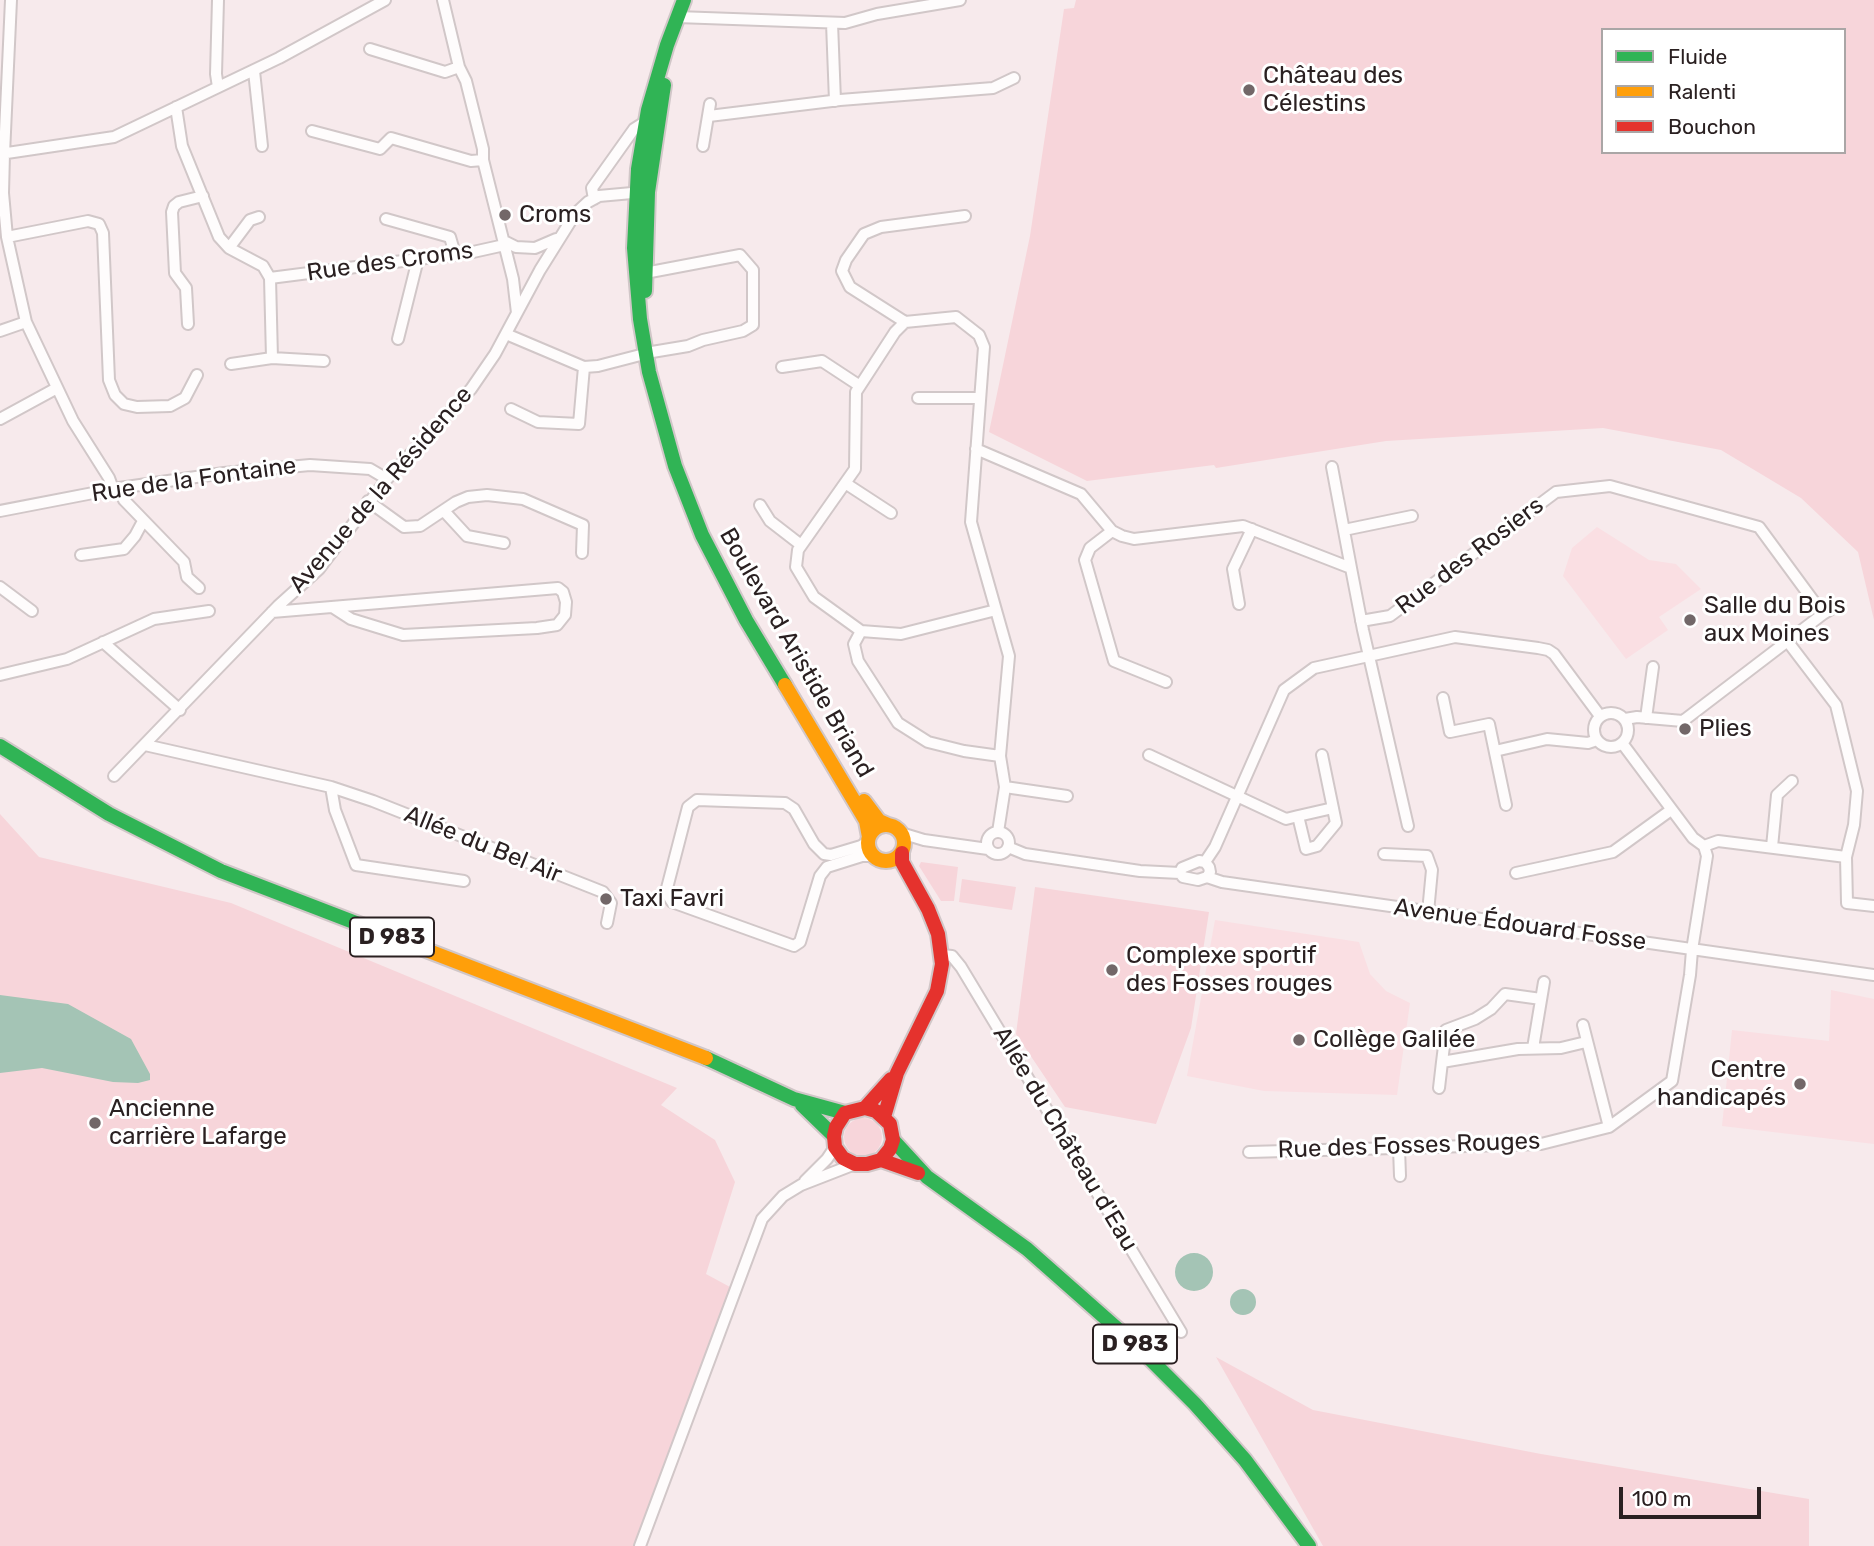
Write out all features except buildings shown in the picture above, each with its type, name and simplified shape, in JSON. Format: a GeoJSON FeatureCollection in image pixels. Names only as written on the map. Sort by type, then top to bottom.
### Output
{"type":"FeatureCollection","features":[{"type":"Feature","properties":{"kind":"main road","name":"Boulevard Aristide Briand"},"geometry":{"type":"LineString","coordinates":[[684,0],[642,192],[634,248],[648,353],[670,451],[702,535],[746,620],[866,821],[869,839]]}},
{"type":"Feature","properties":{"kind":"main road","name":"Boulevard Aristide Briand"},"geometry":{"type":"LineString","coordinates":[[690,0],[680,18],[640,126],[648,353],[678,456],[697,508],[720,558],[762,636],[852,783],[877,819],[899,839],[902,862],[936,928],[942,955],[937,991],[897,1073],[884,1117]]}},
{"type":"Feature","properties":{"kind":"main road","name":"D 983"},"geometry":{"type":"LineString","coordinates":[[0,746],[109,814],[221,871],[712,1060],[794,1099],[845,1113]]}},
{"type":"Feature","properties":{"kind":"main road"},"geometry":{"type":"LineString","coordinates":[[877,828],[899,839],[896,858],[879,858],[869,849],[869,839],[877,828]]}},
{"type":"Feature","properties":{"kind":"main road","name":"Boulevard Aristide Briand"},"geometry":{"type":"LineString","coordinates":[[879,858],[894,866],[936,928]]}},
{"type":"Feature","properties":{"kind":"main road","name":"Boulevard Aristide Briand"},"geometry":{"type":"LineString","coordinates":[[865,1108],[897,1073]]}},
{"type":"Feature","properties":{"kind":"main road","name":"D 983"},"geometry":{"type":"LineString","coordinates":[[794,1099],[816,1116],[835,1141]]}},
{"type":"Feature","properties":{"kind":"main road"},"geometry":{"type":"LineString","coordinates":[[865,1108],[884,1117],[892,1131],[893,1140],[881,1160],[855,1164],[839,1154],[835,1141],[836,1127],[845,1113],[865,1108]]}},
{"type":"Feature","properties":{"kind":"main road","name":"D 983"},"geometry":{"type":"LineString","coordinates":[[893,1140],[927,1177],[1027,1249],[1139,1347],[1245,1460],[1309,1546]]}},
{"type":"Feature","properties":{"kind":"main road","name":"D 983"},"geometry":{"type":"LineString","coordinates":[[881,1160],[927,1177]]}},
{"type":"Feature","properties":{"kind":"street"},"geometry":{"type":"LineString","coordinates":[[11,0],[2,154],[5,240],[26,322],[73,421],[116,489],[184,562],[187,577],[199,588]]}},
{"type":"Feature","properties":{"kind":"street"},"geometry":{"type":"LineString","coordinates":[[218,0],[218,87]]}},
{"type":"Feature","properties":{"kind":"street"},"geometry":{"type":"LineString","coordinates":[[2,154],[114,137],[254,71],[385,0]]}},
{"type":"Feature","properties":{"kind":"street"},"geometry":{"type":"LineString","coordinates":[[443,0],[459,67],[469,93],[483,149],[483,160],[512,244],[513,250],[508,260]]}},
{"type":"Feature","properties":{"kind":"street"},"geometry":{"type":"LineString","coordinates":[[680,18],[845,23],[877,14],[960,0]]}},
{"type":"Feature","properties":{"kind":"street"},"geometry":{"type":"LineString","coordinates":[[832,23],[835,101]]}},
{"type":"Feature","properties":{"kind":"street"},"geometry":{"type":"LineString","coordinates":[[369,49],[445,72],[459,67]]}},
{"type":"Feature","properties":{"kind":"street"},"geometry":{"type":"LineString","coordinates":[[254,71],[262,146]]}},
{"type":"Feature","properties":{"kind":"street"},"geometry":{"type":"LineString","coordinates":[[709,116],[835,101],[993,88],[1014,78]]}},
{"type":"Feature","properties":{"kind":"street"},"geometry":{"type":"LineString","coordinates":[[703,146],[709,104]]}},
{"type":"Feature","properties":{"kind":"street"},"geometry":{"type":"LineString","coordinates":[[176,107],[182,146],[219,237],[229,248],[263,266],[270,278],[272,358]]}},
{"type":"Feature","properties":{"kind":"street","name":"Avenue de la Résidence"},"geometry":{"type":"LineString","coordinates":[[114,776],[272,612],[319,569],[368,501],[471,389],[506,334],[559,237],[575,214],[594,199],[592,188],[640,126]]}},
{"type":"Feature","properties":{"kind":"street"},"geometry":{"type":"LineString","coordinates":[[312,131],[380,149],[391,138],[471,161],[483,160]]}},
{"type":"Feature","properties":{"kind":"street"},"geometry":{"type":"LineString","coordinates":[[594,199],[605,195],[642,192]]}},
{"type":"Feature","properties":{"kind":"street"},"geometry":{"type":"LineString","coordinates":[[188,324],[186,288],[175,273],[172,212],[179,202],[203,196]]}},
{"type":"Feature","properties":{"kind":"street"},"geometry":{"type":"LineString","coordinates":[[965,216],[881,227],[864,234],[846,260],[842,271],[850,287],[905,322],[956,317],[979,335],[984,347],[971,522],[1009,656],[1000,756],[1004,787],[998,832]]}},
{"type":"Feature","properties":{"kind":"street"},"geometry":{"type":"LineString","coordinates":[[229,248],[250,220],[259,217]]}},
{"type":"Feature","properties":{"kind":"street"},"geometry":{"type":"LineString","coordinates":[[386,219],[450,237],[455,254]]}},
{"type":"Feature","properties":{"kind":"street"},"geometry":{"type":"LineString","coordinates":[[5,240],[88,221],[99,224],[103,233],[109,380],[115,395],[124,404],[137,407],[170,406],[185,398],[197,375]]}},
{"type":"Feature","properties":{"kind":"street"},"geometry":{"type":"LineString","coordinates":[[512,244],[544,246],[559,237]]}},
{"type":"Feature","properties":{"kind":"street"},"geometry":{"type":"LineString","coordinates":[[512,244],[508,260],[513,279],[516,314]]}},
{"type":"Feature","properties":{"kind":"street"},"geometry":{"type":"LineString","coordinates":[[512,244],[537,257],[538,275],[530,284],[522,286],[517,285],[513,279]]}},
{"type":"Feature","properties":{"kind":"street","name":"Rue des Croms"},"geometry":{"type":"LineString","coordinates":[[270,278],[512,244]]}},
{"type":"Feature","properties":{"kind":"street"},"geometry":{"type":"LineString","coordinates":[[506,334],[584,367],[598,366],[743,331],[753,325],[753,270],[740,255],[645,273]]}},
{"type":"Feature","properties":{"kind":"street"},"geometry":{"type":"LineString","coordinates":[[398,339],[418,259]]}},
{"type":"Feature","properties":{"kind":"street"},"geometry":{"type":"LineString","coordinates":[[0,331],[26,322]]}},
{"type":"Feature","properties":{"kind":"street"},"geometry":{"type":"LineString","coordinates":[[905,322],[895,332],[856,393],[855,468],[798,550],[796,568],[814,597],[861,631],[901,634],[996,610]]}},
{"type":"Feature","properties":{"kind":"street"},"geometry":{"type":"LineString","coordinates":[[231,364],[272,358],[324,361]]}},
{"type":"Feature","properties":{"kind":"street"},"geometry":{"type":"LineString","coordinates":[[782,367],[822,361],[860,386]]}},
{"type":"Feature","properties":{"kind":"street"},"geometry":{"type":"LineString","coordinates":[[511,409],[538,422],[579,424],[584,367]]}},
{"type":"Feature","properties":{"kind":"street"},"geometry":{"type":"LineString","coordinates":[[0,419],[57,388]]}},
{"type":"Feature","properties":{"kind":"street"},"geometry":{"type":"LineString","coordinates":[[918,398],[980,398]]}},
{"type":"Feature","properties":{"kind":"street"},"geometry":{"type":"LineString","coordinates":[[976,449],[1081,494],[1112,531],[1134,539],[1243,526],[1352,568]]}},
{"type":"Feature","properties":{"kind":"street","name":"Rue de la Fontaine"},"geometry":{"type":"LineString","coordinates":[[0,511],[116,489],[225,473],[310,465],[370,469],[387,479]]}},
{"type":"Feature","properties":{"kind":"street"},"geometry":{"type":"LineString","coordinates":[[1332,467],[1361,621],[1408,826]]}},
{"type":"Feature","properties":{"kind":"street"},"geometry":{"type":"LineString","coordinates":[[845,483],[891,513]]}},
{"type":"Feature","properties":{"kind":"street","name":"Rue des Rosiers"},"geometry":{"type":"LineString","coordinates":[[1361,621],[1390,616],[1556,492],[1610,486],[1759,527],[1823,614]]}},
{"type":"Feature","properties":{"kind":"street"},"geometry":{"type":"LineString","coordinates":[[368,501],[404,527],[420,526],[468,497],[487,495],[523,499],[583,525],[582,553]]}},
{"type":"Feature","properties":{"kind":"street"},"geometry":{"type":"LineString","coordinates":[[760,505],[770,521],[802,545]]}},
{"type":"Feature","properties":{"kind":"street"},"geometry":{"type":"LineString","coordinates":[[444,511],[467,536],[504,543]]}},
{"type":"Feature","properties":{"kind":"street"},"geometry":{"type":"LineString","coordinates":[[1344,530],[1412,516]]}},
{"type":"Feature","properties":{"kind":"street"},"geometry":{"type":"LineString","coordinates":[[81,555],[124,549],[143,521]]}},
{"type":"Feature","properties":{"kind":"street"},"geometry":{"type":"LineString","coordinates":[[1239,604],[1233,569],[1252,529]]}},
{"type":"Feature","properties":{"kind":"street"},"geometry":{"type":"LineString","coordinates":[[1112,531],[1090,548],[1085,560],[1114,662],[1166,682]]}},
{"type":"Feature","properties":{"kind":"street"},"geometry":{"type":"LineString","coordinates":[[0,587],[32,611]]}},
{"type":"Feature","properties":{"kind":"street"},"geometry":{"type":"LineString","coordinates":[[272,612],[558,588],[563,592],[566,602],[565,615],[557,625],[403,635],[351,619],[334,608]]}},
{"type":"Feature","properties":{"kind":"street"},"geometry":{"type":"LineString","coordinates":[[1625,719],[1683,721],[1836,606]]}},
{"type":"Feature","properties":{"kind":"street"},"geometry":{"type":"LineString","coordinates":[[0,675],[67,659],[154,620],[209,611]]}},
{"type":"Feature","properties":{"kind":"street"},"geometry":{"type":"LineString","coordinates":[[861,631],[855,644],[858,661],[898,723],[928,742],[1000,756]]}},
{"type":"Feature","properties":{"kind":"street"},"geometry":{"type":"LineString","coordinates":[[1205,862],[1215,847],[1284,690],[1314,668],[1455,637],[1548,650],[1554,654],[1600,716]]}},
{"type":"Feature","properties":{"kind":"street"},"geometry":{"type":"LineString","coordinates":[[103,642],[180,710]]}},
{"type":"Feature","properties":{"kind":"street"},"geometry":{"type":"LineString","coordinates":[[1788,642],[1836,705],[1857,791],[1854,825],[1846,857],[1847,903],[1874,906]]}},
{"type":"Feature","properties":{"kind":"street"},"geometry":{"type":"LineString","coordinates":[[1646,718],[1653,667]]}},
{"type":"Feature","properties":{"kind":"street"},"geometry":{"type":"LineString","coordinates":[[1443,698],[1450,732],[1489,724],[1506,805]]}},
{"type":"Feature","properties":{"kind":"street"},"geometry":{"type":"LineString","coordinates":[[1494,751],[1547,739],[1588,743],[1597,740],[1612,747],[1622,743],[1628,729],[1625,719],[1611,712],[1600,716],[1594,724],[1597,740]]}},
{"type":"Feature","properties":{"kind":"street"},"geometry":{"type":"LineString","coordinates":[[1622,743],[1693,838],[1704,846],[1718,841],[1846,857]]}},
{"type":"Feature","properties":{"kind":"street","name":"Allée du Bel Air"},"geometry":{"type":"LineString","coordinates":[[145,745],[331,786],[373,800],[603,892],[611,903],[607,923]]}},
{"type":"Feature","properties":{"kind":"street"},"geometry":{"type":"LineString","coordinates":[[1149,755],[1286,819],[1333,808]]}},
{"type":"Feature","properties":{"kind":"street"},"geometry":{"type":"LineString","coordinates":[[1298,816],[1306,849],[1317,846],[1336,823],[1322,755]]}},
{"type":"Feature","properties":{"kind":"street"},"geometry":{"type":"LineString","coordinates":[[1772,847],[1777,795],[1792,780]]}},
{"type":"Feature","properties":{"kind":"street"},"geometry":{"type":"LineString","coordinates":[[331,786],[335,810],[356,865],[464,881]]}},
{"type":"Feature","properties":{"kind":"street"},"geometry":{"type":"LineString","coordinates":[[1004,787],[1067,796]]}},
{"type":"Feature","properties":{"kind":"street"},"geometry":{"type":"LineString","coordinates":[[869,839],[864,845],[831,855],[824,854],[814,844],[793,808],[785,803],[697,800],[688,807],[666,892],[672,902],[794,946],[800,942],[820,876],[827,867],[862,856],[879,858]]}},
{"type":"Feature","properties":{"kind":"street"},"geometry":{"type":"LineString","coordinates":[[1516,873],[1613,852],[1671,810]]}},
{"type":"Feature","properties":{"kind":"street"},"geometry":{"type":"LineString","coordinates":[[989,849],[988,839],[998,832],[1007,837],[1008,848]]}},
{"type":"Feature","properties":{"kind":"street"},"geometry":{"type":"LineString","coordinates":[[899,839],[989,849],[1000,854],[1008,848]]}},
{"type":"Feature","properties":{"kind":"street","name":"Rue des Fosses Rouges"},"geometry":{"type":"LineString","coordinates":[[1249,1152],[1541,1144],[1609,1127],[1672,1081],[1707,856],[1704,846]]}},
{"type":"Feature","properties":{"kind":"street"},"geometry":{"type":"LineString","coordinates":[[1008,848],[1025,854],[1140,871],[1180,873],[1182,877],[1189,879],[1198,880],[1207,877],[1210,872],[1205,862],[1199,860],[1185,864],[1180,873]]}},
{"type":"Feature","properties":{"kind":"street"},"geometry":{"type":"LineString","coordinates":[[1384,854],[1427,856],[1432,870],[1428,912]]}},
{"type":"Feature","properties":{"kind":"street","name":"Avenue Édouard Fosse"},"geometry":{"type":"LineString","coordinates":[[1207,877],[1428,912],[1874,975]]}},
{"type":"Feature","properties":{"kind":"street","name":"Allée du Château d'Eau"},"geometry":{"type":"LineString","coordinates":[[942,955],[951,956],[961,967],[1181,1332]]}},
{"type":"Feature","properties":{"kind":"street","name":"Avenue Édouard Fosse"},"geometry":{"type":"LineString","coordinates":[[1835,970],[1874,982]]}},
{"type":"Feature","properties":{"kind":"street"},"geometry":{"type":"LineString","coordinates":[[1533,1048],[1544,982]]}},
{"type":"Feature","properties":{"kind":"street"},"geometry":{"type":"LineString","coordinates":[[1438,1088],[1446,1030],[1475,1019],[1491,1009],[1506,994],[1541,999]]}},
{"type":"Feature","properties":{"kind":"street"},"geometry":{"type":"LineString","coordinates":[[1583,1025],[1609,1127]]}},
{"type":"Feature","properties":{"kind":"street"},"geometry":{"type":"LineString","coordinates":[[1442,1062],[1518,1049],[1561,1048],[1586,1042]]}},
{"type":"Feature","properties":{"kind":"street"},"geometry":{"type":"LineString","coordinates":[[801,1185],[827,1159],[835,1141]]}},
{"type":"Feature","properties":{"kind":"street"},"geometry":{"type":"LineString","coordinates":[[1399,1148],[1399,1175]]}},
{"type":"Feature","properties":{"kind":"street"},"geometry":{"type":"LineString","coordinates":[[640,1546],[762,1219],[783,1196],[801,1185],[855,1164]]}},
{"type":"Feature","properties":{"kind":"shaded area","name":"Château des Célestins"},"geometry":{"type":"Polygon","coordinates":[[[1076,0],[1874,0],[1874,620],[1858,552],[1801,498],[1721,450],[1603,428],[1386,441],[1216,468],[1214,465],[1087,481],[989,432],[1030,236],[1064,9],[1074,8],[1076,0]]]}},
{"type":"Feature","properties":{"kind":"shaded area"},"geometry":{"type":"Polygon","coordinates":[[[1597,527],[1649,560],[1676,564],[1701,589],[1659,617],[1668,630],[1626,659],[1563,576],[1572,548],[1597,527]]]}},
{"type":"Feature","properties":{"kind":"shaded area"},"geometry":{"type":"Polygon","coordinates":[[[0,814],[39,857],[231,903],[677,1088],[661,1105],[715,1140],[735,1182],[706,1274],[730,1287],[634,1546],[0,1546],[0,814]]]}},
{"type":"Feature","properties":{"kind":"shaded area"},"geometry":{"type":"Polygon","coordinates":[[[921,862],[958,867],[954,901],[941,901],[919,866],[921,862]]]}},
{"type":"Feature","properties":{"kind":"shaded area"},"geometry":{"type":"Polygon","coordinates":[[[962,879],[1016,887],[1012,910],[959,902],[962,879]]]}},
{"type":"Feature","properties":{"kind":"shaded area","name":"Complexe sportif des Fosses rouges"},"geometry":{"type":"Polygon","coordinates":[[[1035,887],[1209,912],[1191,1028],[1156,1124],[1065,1107],[1016,1034],[1035,887]]]}},
{"type":"Feature","properties":{"kind":"shaded area","name":"Collège Galilée"},"geometry":{"type":"Polygon","coordinates":[[[1215,920],[1359,942],[1370,974],[1386,991],[1410,1003],[1397,1095],[1264,1091],[1187,1076],[1215,920]]]}},
{"type":"Feature","properties":{"kind":"shaded area","name":"Centre handicapés"},"geometry":{"type":"Polygon","coordinates":[[[1831,990],[1874,999],[1874,1144],[1722,1126],[1732,1030],[1829,1041],[1831,990]]]}},
{"type":"Feature","properties":{"kind":"shaded area"},"geometry":{"type":"Polygon","coordinates":[[[0,995],[68,1004],[131,1039],[150,1074],[150,1080],[138,1083],[113,1082],[42,1068],[0,1073],[0,995]]]}},
{"type":"Feature","properties":{"kind":"shaded area"},"geometry":{"type":"Polygon","coordinates":[[[863,1118],[876,1124],[882,1137],[876,1150],[863,1156],[850,1150],[844,1137],[850,1124],[863,1118]]]}},
{"type":"Feature","properties":{"kind":"shaded area"},"geometry":{"type":"Polygon","coordinates":[[[1194,1253],[1208,1258],[1213,1272],[1208,1286],[1194,1291],[1180,1286],[1175,1272],[1180,1258],[1194,1253]]]}},
{"type":"Feature","properties":{"kind":"shaded area"},"geometry":{"type":"Polygon","coordinates":[[[1243,1289],[1253,1292],[1256,1302],[1253,1312],[1243,1315],[1233,1312],[1230,1302],[1233,1292],[1243,1289]]]}},
{"type":"Feature","properties":{"kind":"shaded area"},"geometry":{"type":"Polygon","coordinates":[[[1216,1357],[1313,1410],[1541,1454],[1809,1499],[1809,1546],[1323,1546],[1216,1357]]]}},
{"type":"Feature","properties":{"kind":"traffic: fast"},"geometry":{"type":"LineString","coordinates":[[684,0],[667,45],[648,110],[638,169],[634,248],[640,319],[649,372],[675,466],[702,535],[746,620],[785,685]]}},
{"type":"Feature","properties":{"kind":"traffic: fast"},"geometry":{"type":"LineString","coordinates":[[645,291],[648,192],[664,85]]}},
{"type":"Feature","properties":{"kind":"traffic: fast"},"geometry":{"type":"LineString","coordinates":[[0,746],[109,814],[221,871],[421,948]]}},
{"type":"Feature","properties":{"kind":"traffic: fast"},"geometry":{"type":"LineString","coordinates":[[706,1058],[794,1099],[845,1113]]}},
{"type":"Feature","properties":{"kind":"traffic: fast"},"geometry":{"type":"LineString","coordinates":[[802,1105],[834,1136]]}},
{"type":"Feature","properties":{"kind":"traffic: fast"},"geometry":{"type":"LineString","coordinates":[[893,1140],[927,1177],[1027,1249],[1138,1347],[1195,1404],[1245,1460],[1309,1546]]}},
{"type":"Feature","properties":{"kind":"traffic: slow"},"geometry":{"type":"LineString","coordinates":[[785,685],[866,821],[869,837]]}},
{"type":"Feature","properties":{"kind":"traffic: slow"},"geometry":{"type":"LineString","coordinates":[[864,801],[879,821],[888,825]]}},
{"type":"Feature","properties":{"kind":"traffic: slow"},"geometry":{"type":"LineString","coordinates":[[886,825],[899,830],[904,843],[899,856],[886,861],[873,856],[868,843],[873,830],[886,825]]}},
{"type":"Feature","properties":{"kind":"traffic: slow"},"geometry":{"type":"LineString","coordinates":[[421,948],[706,1058]]}},
{"type":"Feature","properties":{"kind":"traffic: jam"},"geometry":{"type":"LineString","coordinates":[[884,1117],[897,1073],[937,991],[942,964],[938,934],[928,909],[902,862],[902,853]]}},
{"type":"Feature","properties":{"kind":"traffic: jam"},"geometry":{"type":"LineString","coordinates":[[865,1108],[891,1079]]}},
{"type":"Feature","properties":{"kind":"traffic: jam"},"geometry":{"type":"LineString","coordinates":[[881,1160],[893,1140],[890,1124],[876,1111],[865,1108],[845,1113],[834,1136],[835,1147],[843,1158],[855,1164],[881,1160],[918,1173]]}},
{"type":"Feature","properties":{"kind":"place","name":"Château des Célestins"},"geometry":{"type":"Point","coordinates":[1249,90]}},
{"type":"Feature","properties":{"kind":"place","name":"Croms"},"geometry":{"type":"Point","coordinates":[505,215]}},
{"type":"Feature","properties":{"kind":"place","name":"Salle du Bois aux Moines"},"geometry":{"type":"Point","coordinates":[1690,620]}},
{"type":"Feature","properties":{"kind":"place","name":"Plies"},"geometry":{"type":"Point","coordinates":[1685,729]}},
{"type":"Feature","properties":{"kind":"place","name":"Taxi Favri"},"geometry":{"type":"Point","coordinates":[606,899]}},
{"type":"Feature","properties":{"kind":"place","name":"Complexe sportif des Fosses rouges"},"geometry":{"type":"Point","coordinates":[1112,970]}},
{"type":"Feature","properties":{"kind":"place","name":"Collège Galilée"},"geometry":{"type":"Point","coordinates":[1299,1040]}},
{"type":"Feature","properties":{"kind":"place","name":"Centre handicapés"},"geometry":{"type":"Point","coordinates":[1800,1084]}},
{"type":"Feature","properties":{"kind":"place","name":"Ancienne carrière Lafarge"},"geometry":{"type":"Point","coordinates":[95,1123]}}]}
